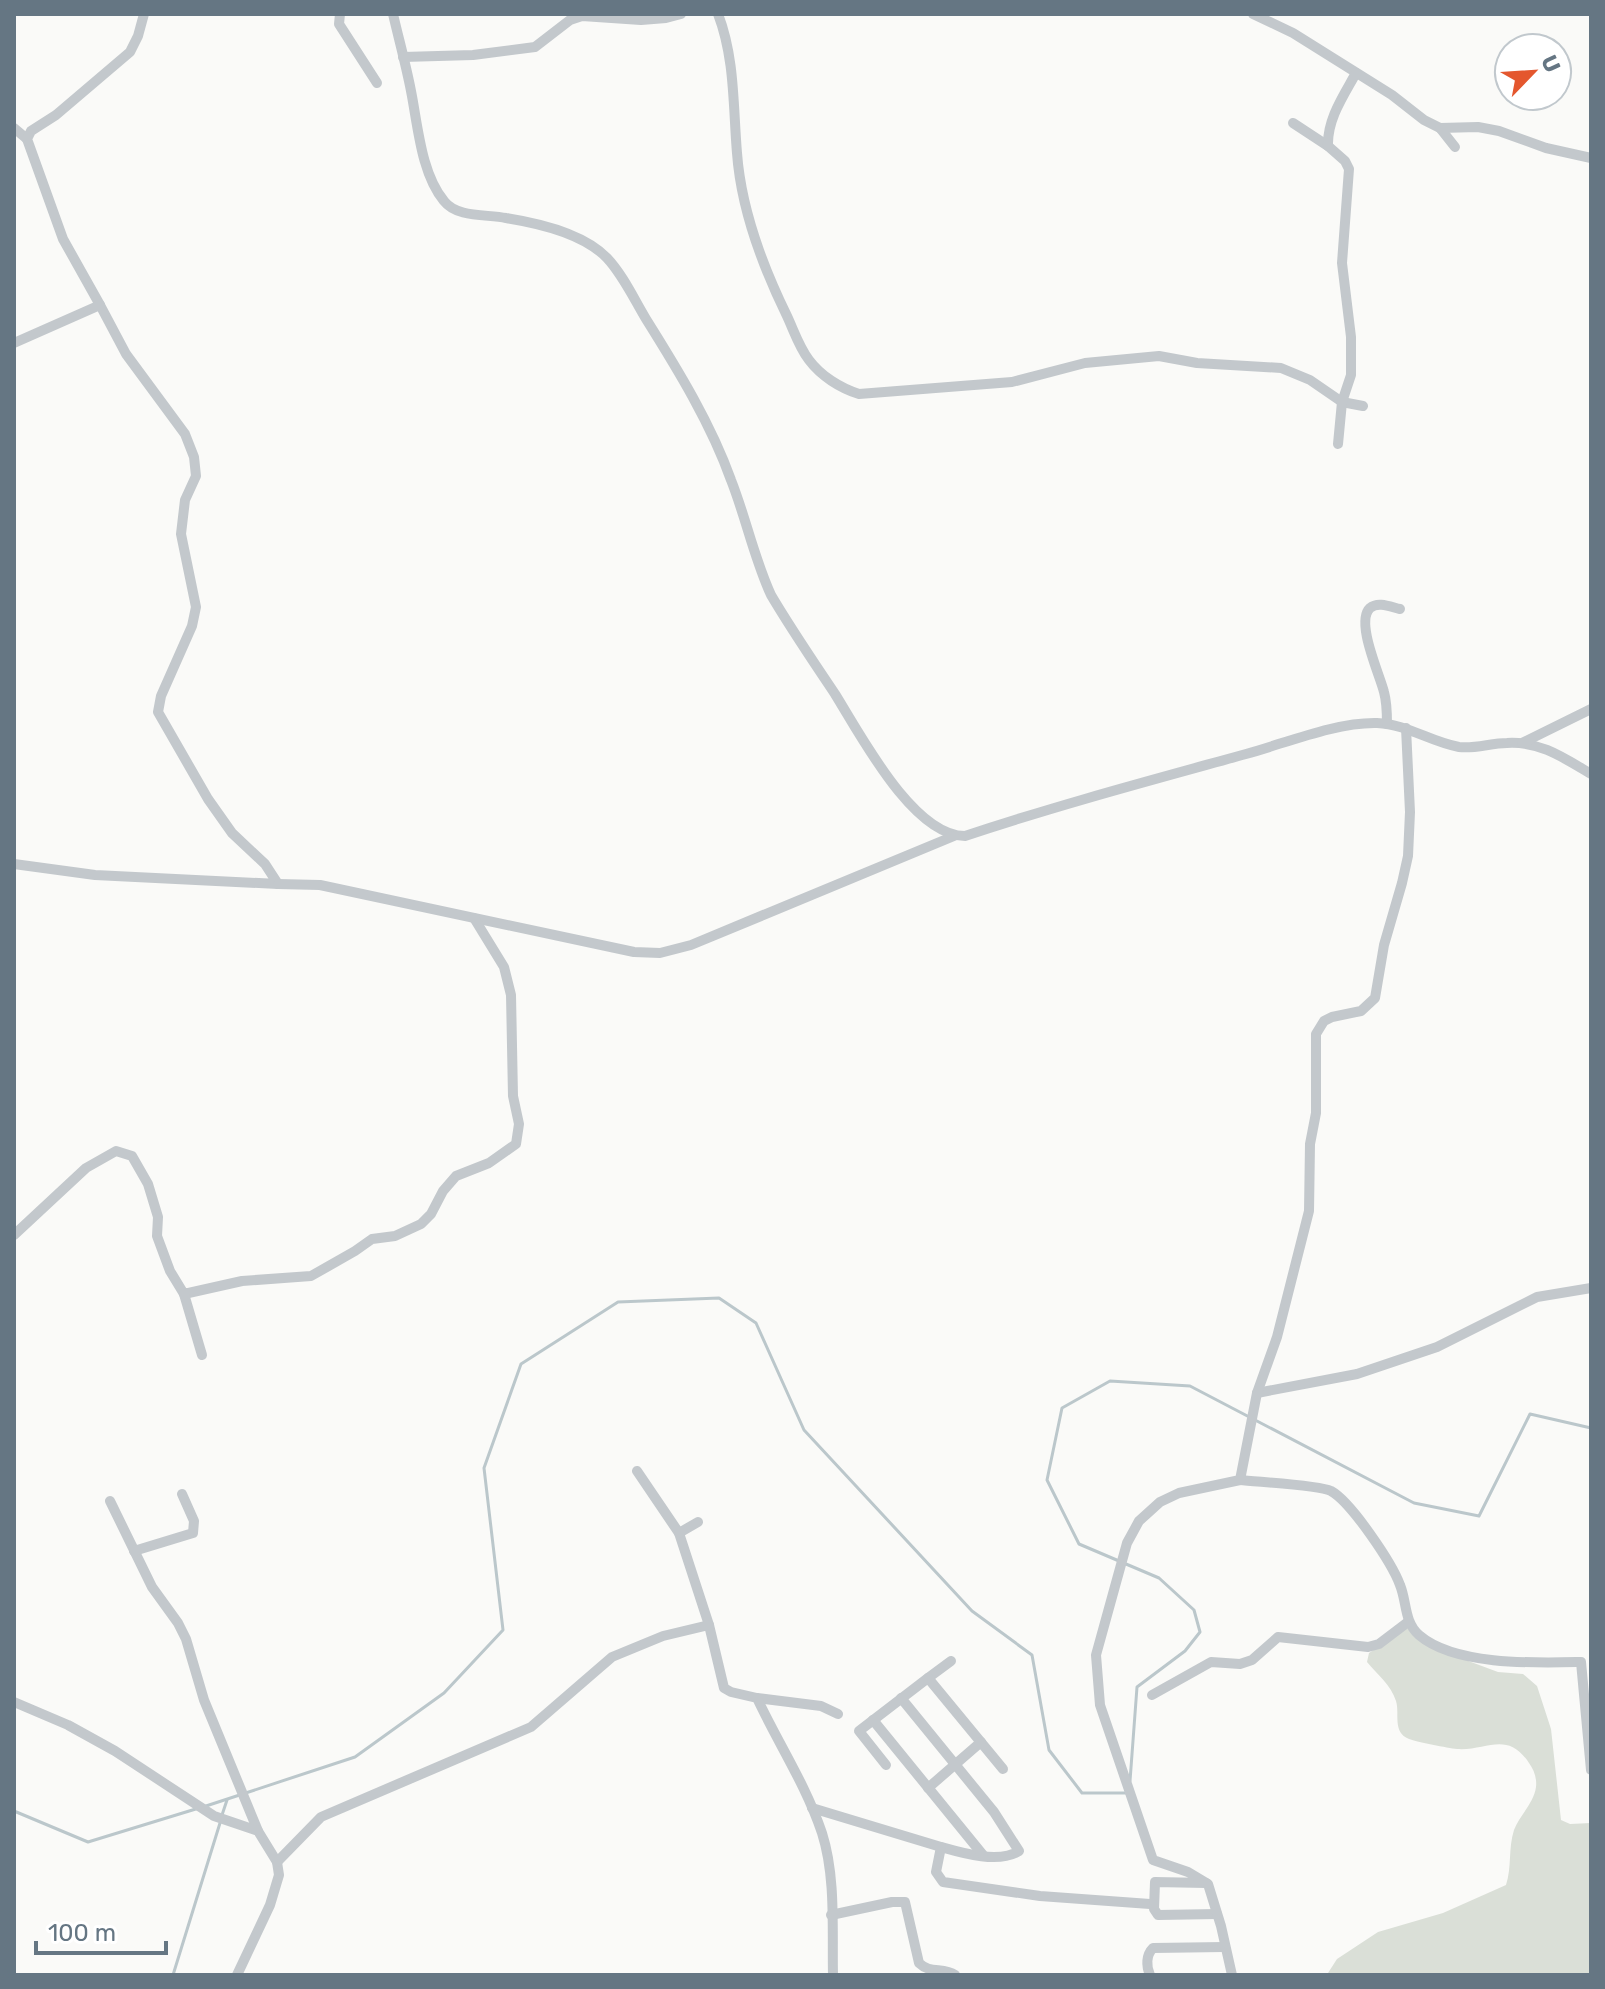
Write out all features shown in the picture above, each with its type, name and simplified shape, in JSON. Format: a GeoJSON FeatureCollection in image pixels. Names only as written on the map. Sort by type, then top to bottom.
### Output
{"type":"FeatureCollection","features":[{"type":"Feature","properties":{"kind":"street"},"geometry":{"type":"LineString","coordinates":[[27,139],[31,131],[56,115],[130,52],[144,14]]}},
{"type":"Feature","properties":{"kind":"street"},"geometry":{"type":"LineString","coordinates":[[340,14],[339,24],[377,83]]}},
{"type":"Feature","properties":{"kind":"street"},"geometry":{"type":"LineString","coordinates":[[393,14],[432,181],[450,207],[461,212],[509,218],[569,235],[605,255],[665,350],[713,440],[730,477],[760,571],[790,628],[898,789],[927,820],[954,836]]}},
{"type":"Feature","properties":{"kind":"street"},"geometry":{"type":"LineString","coordinates":[[403,57],[473,55],[535,47],[570,20],[582,16],[641,20],[681,14]]}},
{"type":"Feature","properties":{"kind":"street"},"geometry":{"type":"LineString","coordinates":[[718,14],[731,65],[737,155],[760,253],[776,296],[808,360],[824,376],[848,391],[859,394],[1002,383],[1085,363],[1159,356],[1197,363],[1281,368],[1310,380],[1342,402],[1363,406]]}},
{"type":"Feature","properties":{"kind":"street"},"geometry":{"type":"LineString","coordinates":[[1253,14],[1293,33],[1392,95],[1440,128],[1455,147]]}},
{"type":"Feature","properties":{"kind":"street"},"geometry":{"type":"LineString","coordinates":[[1328,146],[1332,119],[1356,73]]}},
{"type":"Feature","properties":{"kind":"street"},"geometry":{"type":"LineString","coordinates":[[1293,123],[1328,146],[1345,161],[1349,169],[1342,263],[1351,328],[1351,375],[1342,402],[1338,444]]}},
{"type":"Feature","properties":{"kind":"street"},"geometry":{"type":"LineString","coordinates":[[1440,128],[1478,127],[1499,131],[1546,148],[1591,158]]}},
{"type":"Feature","properties":{"kind":"street"},"geometry":{"type":"LineString","coordinates":[[14,128],[27,139],[63,239],[126,354],[185,434],[194,457],[196,476],[185,500],[181,534],[196,607],[192,626],[161,696],[158,712],[208,799],[232,833],[265,864],[278,884]]}},
{"type":"Feature","properties":{"kind":"street"},"geometry":{"type":"LineString","coordinates":[[14,343],[100,305]]}},
{"type":"Feature","properties":{"kind":"street"},"geometry":{"type":"LineString","coordinates":[[1387,724],[1384,690],[1370,651],[1366,617],[1372,606],[1380,604],[1400,609]]}},
{"type":"Feature","properties":{"kind":"street"},"geometry":{"type":"LineString","coordinates":[[1522,743],[1591,709]]}},
{"type":"Feature","properties":{"kind":"street"},"geometry":{"type":"LineString","coordinates":[[14,864],[95,875],[320,885],[621,950],[660,953],[691,945],[954,836],[965,836],[1038,812],[1324,732],[1373,723],[1406,728],[1458,747],[1522,743],[1557,754],[1591,774]]}},
{"type":"Feature","properties":{"kind":"street"},"geometry":{"type":"LineString","coordinates":[[1240,1480],[1257,1393],[1277,1337],[1309,1211],[1310,1144],[1316,1113],[1316,1034],[1324,1021],[1361,1011],[1372,1003],[1379,988],[1384,945],[1408,856],[1410,812],[1406,728]]}},
{"type":"Feature","properties":{"kind":"street"},"geometry":{"type":"LineString","coordinates":[[184,1294],[242,1281],[311,1276],[372,1239],[395,1236],[421,1224],[456,1176],[489,1163],[516,1144],[519,1124],[513,1096],[511,995],[504,967],[474,918]]}},
{"type":"Feature","properties":{"kind":"street"},"geometry":{"type":"LineString","coordinates":[[14,1235],[93,1163],[116,1151],[132,1156],[148,1184],[158,1217],[157,1236],[170,1271],[184,1294],[202,1355]]}},
{"type":"Feature","properties":{"kind":"street"},"geometry":{"type":"LineString","coordinates":[[1257,1393],[1357,1374],[1437,1347],[1537,1297],[1591,1288]]}},
{"type":"Feature","properties":{"kind":"street"},"geometry":{"type":"LineString","coordinates":[[637,1471],[679,1533],[709,1625],[724,1688],[757,1698],[821,1706],[838,1714]]}},
{"type":"Feature","properties":{"kind":"street"},"geometry":{"type":"LineString","coordinates":[[1232,1975],[1208,1884],[1188,1872],[1153,1860],[1100,1705],[1096,1655],[1127,1543],[1139,1521],[1160,1502],[1179,1493],[1240,1480],[1333,1492],[1351,1510],[1390,1564],[1402,1588],[1408,1622],[1424,1639],[1449,1651],[1517,1664],[1581,1662],[1591,1770]]}},
{"type":"Feature","properties":{"kind":"street"},"geometry":{"type":"LineString","coordinates":[[134,1551],[193,1533],[192,1514],[182,1494]]}},
{"type":"Feature","properties":{"kind":"street"},"geometry":{"type":"LineString","coordinates":[[110,1501],[152,1587],[186,1639],[204,1700],[258,1831],[277,1862],[279,1875],[276,1888],[237,1975]]}},
{"type":"Feature","properties":{"kind":"street"},"geometry":{"type":"LineString","coordinates":[[679,1533],[698,1522]]}},
{"type":"Feature","properties":{"kind":"street"},"geometry":{"type":"LineString","coordinates":[[1152,1695],[1211,1662],[1240,1664],[1252,1660],[1278,1637],[1368,1647],[1379,1644],[1408,1622]]}},
{"type":"Feature","properties":{"kind":"street"},"geometry":{"type":"LineString","coordinates":[[277,1862],[321,1817],[531,1727],[612,1657],[663,1636],[709,1625]]}},
{"type":"Feature","properties":{"kind":"street"},"geometry":{"type":"LineString","coordinates":[[886,1765],[859,1731],[951,1661]]}},
{"type":"Feature","properties":{"kind":"street"},"geometry":{"type":"LineString","coordinates":[[928,1678],[1003,1769]]}},
{"type":"Feature","properties":{"kind":"street"},"geometry":{"type":"LineString","coordinates":[[757,1698],[812,1808],[822,1835],[827,1858],[833,1975]]}},
{"type":"Feature","properties":{"kind":"street"},"geometry":{"type":"LineString","coordinates":[[812,1808],[941,1847],[983,1855],[1010,1856],[1019,1851],[994,1812],[901,1698]]}},
{"type":"Feature","properties":{"kind":"street"},"geometry":{"type":"LineString","coordinates":[[14,1702],[68,1725],[115,1751],[223,1820],[258,1831]]}},
{"type":"Feature","properties":{"kind":"street"},"geometry":{"type":"LineString","coordinates":[[873,1720],[983,1855]]}},
{"type":"Feature","properties":{"kind":"street"},"geometry":{"type":"LineString","coordinates":[[928,1788],[981,1742]]}},
{"type":"Feature","properties":{"kind":"street"},"geometry":{"type":"LineString","coordinates":[[941,1847],[936,1872],[943,1882],[1040,1896],[1150,1904]]}},
{"type":"Feature","properties":{"kind":"street"},"geometry":{"type":"LineString","coordinates":[[1208,1884],[1155,1882],[1154,1909],[1158,1915],[1217,1914]]}},
{"type":"Feature","properties":{"kind":"street"},"geometry":{"type":"LineString","coordinates":[[831,1915],[905,1902],[919,1963],[927,1969],[946,1970],[955,1975]]}},
{"type":"Feature","properties":{"kind":"street"},"geometry":{"type":"LineString","coordinates":[[1150,1975],[1149,1952],[1153,1948],[1224,1947]]}},
{"type":"Feature","properties":{"kind":"shaded area"},"geometry":{"type":"Polygon","coordinates":[[[1407,1628],[1428,1646],[1498,1672],[1523,1674],[1537,1686],[1551,1729],[1561,1820],[1570,1824],[1591,1823],[1591,1975],[1328,1973],[1337,1959],[1378,1932],[1443,1913],[1506,1885],[1514,1830],[1535,1793],[1536,1780],[1532,1768],[1513,1747],[1496,1744],[1457,1749],[1413,1740],[1400,1732],[1394,1695],[1367,1662],[1369,1653],[1407,1628]]]}},
{"type":"Feature","properties":{"kind":"waterway"},"geometry":{"type":"LineString","coordinates":[[206,1806],[355,1757],[444,1693],[503,1630],[484,1468],[521,1364],[618,1302],[719,1298],[756,1323],[804,1430],[972,1611],[1032,1655],[1049,1750],[1082,1793],[1126,1793]]}},
{"type":"Feature","properties":{"kind":"waterway"},"geometry":{"type":"LineString","coordinates":[[1119,1561],[1079,1544],[1047,1480],[1062,1408],[1110,1381],[1190,1386],[1414,1503],[1479,1516],[1530,1414],[1591,1428]]}},
{"type":"Feature","properties":{"kind":"waterway"},"geometry":{"type":"LineString","coordinates":[[1126,1564],[1159,1578],[1194,1610],[1200,1632],[1185,1651],[1137,1687],[1130,1781]]}},
{"type":"Feature","properties":{"kind":"waterway"},"geometry":{"type":"LineString","coordinates":[[222,1815],[227,1800]]}},
{"type":"Feature","properties":{"kind":"waterway"},"geometry":{"type":"LineString","coordinates":[[14,1811],[88,1842],[199,1808]]}},
{"type":"Feature","properties":{"kind":"waterway"},"geometry":{"type":"LineString","coordinates":[[173,1975],[220,1823]]}}]}
